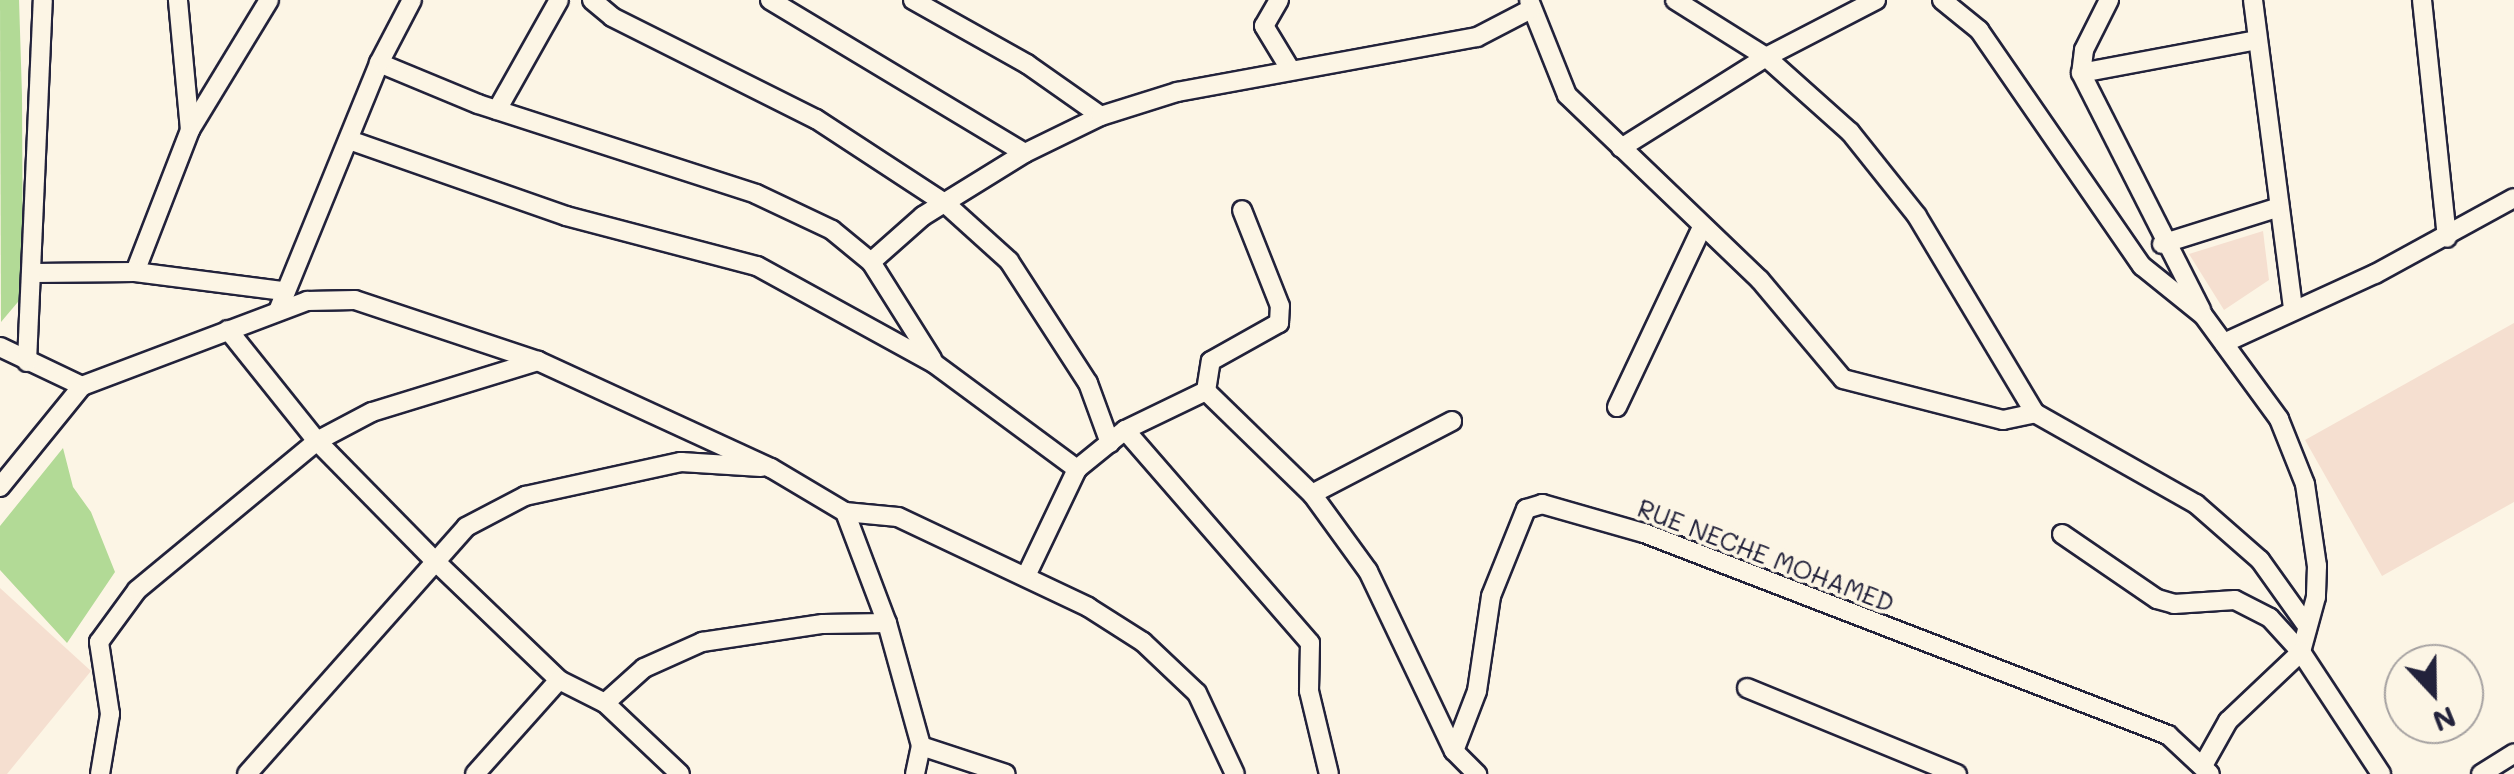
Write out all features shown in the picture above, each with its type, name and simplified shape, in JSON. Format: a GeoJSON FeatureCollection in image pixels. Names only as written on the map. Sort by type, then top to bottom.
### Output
{"type":"FeatureCollection","features":[{"type":"Feature","properties":{"kind":"street"},"geometry":{"type":"LineString","coordinates":[[26,362],[34,273],[43,0]]}},
{"type":"Feature","properties":{"kind":"street"},"geometry":{"type":"LineString","coordinates":[[178,0],[190,130]]}},
{"type":"Feature","properties":{"kind":"street"},"geometry":{"type":"LineString","coordinates":[[135,272],[190,130],[269,0]]}},
{"type":"Feature","properties":{"kind":"street"},"geometry":{"type":"LineString","coordinates":[[278,311],[352,141],[379,63],[412,0]]}},
{"type":"Feature","properties":{"kind":"street"},"geometry":{"type":"LineString","coordinates":[[497,110],[560,0]]}},
{"type":"Feature","properties":{"kind":"street"},"geometry":{"type":"LineString","coordinates":[[592,0],[612,17],[816,119],[946,204],[1009,261],[1118,436],[1310,643],[1309,691],[1329,774]]}},
{"type":"Feature","properties":{"kind":"street"},"geometry":{"type":"LineString","coordinates":[[770,0],[1025,152]]}},
{"type":"Feature","properties":{"kind":"street"},"geometry":{"type":"LineString","coordinates":[[913,0],[1027,64],[1101,116]]}},
{"type":"Feature","properties":{"kind":"street"},"geometry":{"type":"LineString","coordinates":[[1279,0],[1264,26],[1290,69]]}},
{"type":"Feature","properties":{"kind":"street"},"geometry":{"type":"LineString","coordinates":[[1675,0],[1766,57],[1850,132],[1917,216],[2036,413],[2196,504],[2260,560],[2307,626]]}},
{"type":"Feature","properties":{"kind":"street"},"geometry":{"type":"LineString","coordinates":[[1621,148],[1766,57],[1876,0]]}},
{"type":"Feature","properties":{"kind":"street"},"geometry":{"type":"LineString","coordinates":[[1942,0],[1979,30],[2142,266],[2204,315]]}},
{"type":"Feature","properties":{"kind":"street"},"geometry":{"type":"LineString","coordinates":[[2109,0],[2084,50],[2081,73],[2162,244],[2204,315],[2279,419],[2305,484],[2317,566],[2301,652],[2228,721],[2208,768]]}},
{"type":"Feature","properties":{"kind":"street"},"geometry":{"type":"LineString","coordinates":[[2253,0],[2293,309]]}},
{"type":"Feature","properties":{"kind":"street"},"geometry":{"type":"LineString","coordinates":[[2422,0],[2447,238]]}},
{"type":"Feature","properties":{"kind":"street"},"geometry":{"type":"LineString","coordinates":[[871,262],[923,216],[1025,152],[1101,116],[1290,69],[1477,37],[1530,4],[1567,95],[1760,280],[1843,379],[1877,393],[2003,420],[2036,413]]}},
{"type":"Feature","properties":{"kind":"street"},"geometry":{"type":"LineString","coordinates":[[2081,73],[2257,40]]}},
{"type":"Feature","properties":{"kind":"street"},"geometry":{"type":"LineString","coordinates":[[379,63],[497,110],[756,194],[832,230],[871,262],[935,364]]}},
{"type":"Feature","properties":{"kind":"street"},"geometry":{"type":"LineString","coordinates":[[352,141],[566,216],[719,252],[935,364],[1077,469]]}},
{"type":"Feature","properties":{"kind":"street"},"geometry":{"type":"LineString","coordinates":[[2224,343],[2447,238],[2514,198]]}},
{"type":"Feature","properties":{"kind":"street"},"geometry":{"type":"LineString","coordinates":[[2162,244],[2279,207]]}},
{"type":"Feature","properties":{"kind":"street"},"geometry":{"type":"LineString","coordinates":[[1206,391],[1211,361],[1282,315],[1242,210]]}},
{"type":"Feature","properties":{"kind":"street"},"geometry":{"type":"LineString","coordinates":[[1617,407],[1702,226]]}},
{"type":"Feature","properties":{"kind":"street"},"geometry":{"type":"LineString","coordinates":[[34,273],[135,272],[284,292]]}},
{"type":"Feature","properties":{"kind":"street"},"geometry":{"type":"LineString","coordinates":[[0,487],[82,386],[307,301],[354,300],[538,361],[771,468],[845,512],[898,517],[1027,574],[1143,642],[1197,693],[1235,774]]}},
{"type":"Feature","properties":{"kind":"street"},"geometry":{"type":"LineString","coordinates":[[228,330],[317,441],[435,562],[559,680],[604,703],[680,774]]}},
{"type":"Feature","properties":{"kind":"street"},"geometry":{"type":"LineString","coordinates":[[0,346],[82,386]]}},
{"type":"Feature","properties":{"kind":"street"},"geometry":{"type":"LineString","coordinates":[[100,774],[110,714],[99,642],[108,625],[181,550],[317,441],[372,412],[538,361]]}},
{"type":"Feature","properties":{"kind":"street"},"geometry":{"type":"LineString","coordinates":[[1027,574],[1077,469],[1118,436],[1206,391]]}},
{"type":"Feature","properties":{"kind":"street"},"geometry":{"type":"LineString","coordinates":[[1206,391],[1312,494],[1385,601],[1454,752],[1477,774]]}},
{"type":"Feature","properties":{"kind":"street"},"geometry":{"type":"LineString","coordinates":[[1312,494],[1452,421]]}},
{"type":"Feature","properties":{"kind":"street"},"geometry":{"type":"LineString","coordinates":[[247,774],[466,528],[525,496],[681,462],[771,468]]}},
{"type":"Feature","properties":{"kind":"street","name":"RUE NECHE MOHAMED"},"geometry":{"type":"LineString","coordinates":[[1454,752],[1477,692],[1492,596],[1526,510],[1542,504],[1644,533],[2168,735],[2208,768]]}},
{"type":"Feature","properties":{"kind":"street"},"geometry":{"type":"LineString","coordinates":[[845,512],[887,623],[921,746],[916,774]]}},
{"type":"Feature","properties":{"kind":"street"},"geometry":{"type":"LineString","coordinates":[[2062,534],[2156,599],[2234,600],[2270,618],[2301,652],[2381,774]]}},
{"type":"Feature","properties":{"kind":"street"},"geometry":{"type":"LineString","coordinates":[[604,703],[644,668],[702,642],[823,624],[887,623]]}},
{"type":"Feature","properties":{"kind":"street"},"geometry":{"type":"LineString","coordinates":[[475,774],[559,680]]}},
{"type":"Feature","properties":{"kind":"street"},"geometry":{"type":"LineString","coordinates":[[1747,688],[1957,774]]}},
{"type":"Feature","properties":{"kind":"street"},"geometry":{"type":"LineString","coordinates":[[921,746],[1006,774]]}},
{"type":"Feature","properties":{"kind":"street"},"geometry":{"type":"LineString","coordinates":[[2480,774],[2514,753]]}},
{"type":"Feature","properties":{"kind":"shaded area"},"geometry":{"type":"Polygon","coordinates":[[[2263,231],[2269,280],[2224,310],[2189,254],[2263,231]]]}},
{"type":"Feature","properties":{"kind":"shaded area"},"geometry":{"type":"Polygon","coordinates":[[[2514,323],[2514,502],[2382,576],[2305,440],[2514,323]]]}},
{"type":"Feature","properties":{"kind":"shaded area"},"geometry":{"type":"Polygon","coordinates":[[[0,588],[91,671],[7,774],[0,774],[0,588]]]}},
{"type":"Feature","properties":{"kind":"green space"},"geometry":{"type":"Polygon","coordinates":[[[0,0],[19,0],[23,296],[1,322],[0,0]]]}},
{"type":"Feature","properties":{"kind":"green space"},"geometry":{"type":"Polygon","coordinates":[[[63,448],[73,487],[91,512],[115,572],[67,643],[0,570],[0,526],[63,448]]]}}]}
